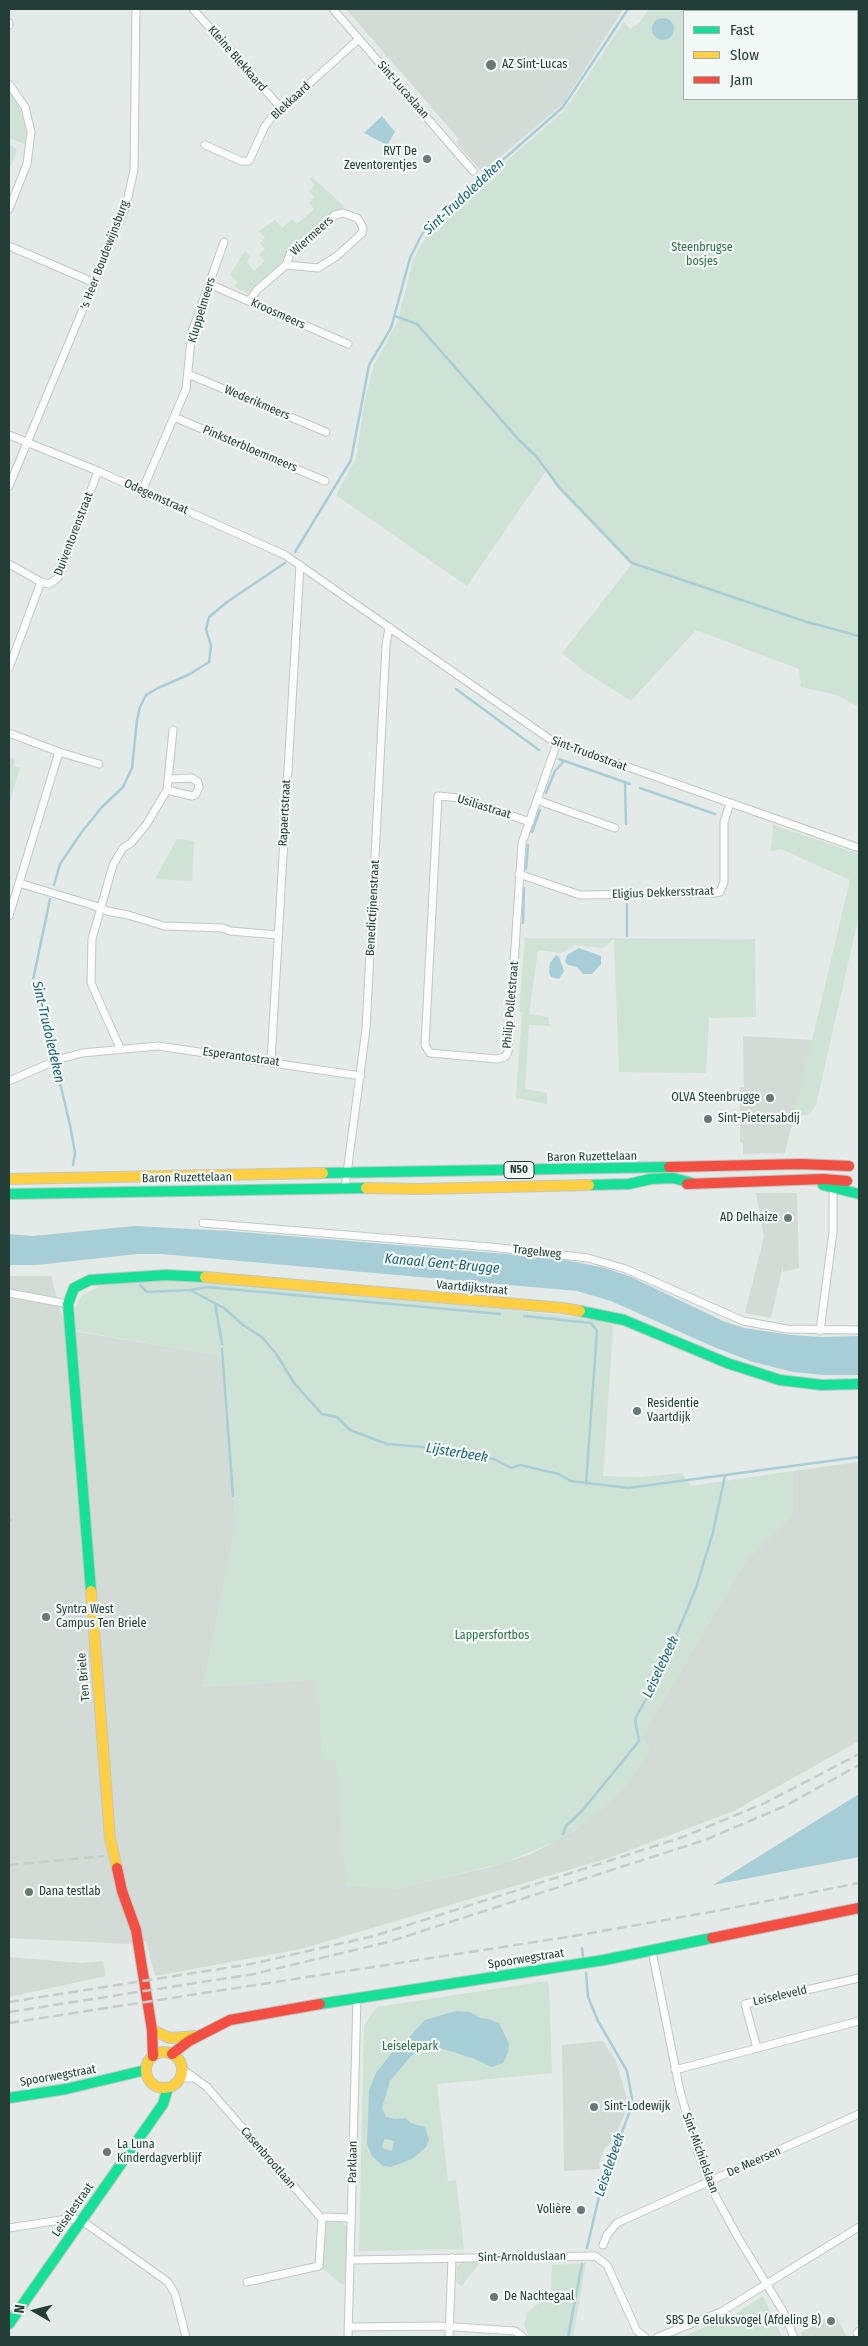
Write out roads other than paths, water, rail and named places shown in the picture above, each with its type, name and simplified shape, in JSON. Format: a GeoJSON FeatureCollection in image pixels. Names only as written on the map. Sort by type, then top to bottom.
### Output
{"type":"FeatureCollection","features":[{"type":"Feature","properties":{"kind":"street","name":"'s Heer Boudewijnsburg"},"geometry":{"type":"LineString","coordinates":[[9,486],[126,206],[134,170],[136,9]]}},
{"type":"Feature","properties":{"kind":"street","name":"Kleine Blekkaard"},"geometry":{"type":"LineString","coordinates":[[193,9],[281,108]]}},
{"type":"Feature","properties":{"kind":"street","name":"Sint-Lucaslaan"},"geometry":{"type":"LineString","coordinates":[[333,9],[473,170]]}},
{"type":"Feature","properties":{"kind":"street","name":"Blekkaard"},"geometry":{"type":"LineString","coordinates":[[204,145],[241,161],[249,161],[265,126],[281,108],[359,39]]}},
{"type":"Feature","properties":{"kind":"street"},"geometry":{"type":"LineString","coordinates":[[9,84],[25,108],[31,132],[27,164],[9,209]]}},
{"type":"Feature","properties":{"kind":"street","name":"Wiermeers"},"geometry":{"type":"LineString","coordinates":[[249,301],[256,290],[286,265],[290,254],[335,215],[343,213],[357,218],[360,222],[363,228],[362,233],[327,263],[318,268],[286,265]]}},
{"type":"Feature","properties":{"kind":"street","name":"Kluppelmeers"},"geometry":{"type":"LineString","coordinates":[[142,491],[186,389],[192,332],[224,242]]}},
{"type":"Feature","properties":{"kind":"street"},"geometry":{"type":"LineString","coordinates":[[9,246],[95,283]]}},
{"type":"Feature","properties":{"kind":"street","name":"Kroosmeers"},"geometry":{"type":"LineString","coordinates":[[209,284],[348,344]]}},
{"type":"Feature","properties":{"kind":"street","name":"Wederikmeers"},"geometry":{"type":"LineString","coordinates":[[188,374],[326,432]]}},
{"type":"Feature","properties":{"kind":"street","name":"Pinksterbloemmeers"},"geometry":{"type":"LineString","coordinates":[[174,417],[325,481]]}},
{"type":"Feature","properties":{"kind":"street","name":"Odegemstraat"},"geometry":{"type":"LineString","coordinates":[[9,435],[98,471],[285,555],[300,565]]}},
{"type":"Feature","properties":{"kind":"street","name":"Duiventorenstraat"},"geometry":{"type":"LineString","coordinates":[[9,668],[41,582],[49,584],[58,578],[98,471]]}},
{"type":"Feature","properties":{"kind":"street"},"geometry":{"type":"LineString","coordinates":[[9,564],[41,582]]}},
{"type":"Feature","properties":{"kind":"street","name":"Sint-Trudostraat"},"geometry":{"type":"LineString","coordinates":[[300,565],[534,731],[557,743],[859,848]]}},
{"type":"Feature","properties":{"kind":"street","name":"Rapaertstraat"},"geometry":{"type":"LineString","coordinates":[[271,1061],[300,565]]}},
{"type":"Feature","properties":{"kind":"street","name":"Benedictijnenstraat"},"geometry":{"type":"LineString","coordinates":[[345,1188],[366,1029],[386,646],[389,627]]}},
{"type":"Feature","properties":{"kind":"street"},"geometry":{"type":"LineString","coordinates":[[120,1048],[91,983],[92,939],[104,891],[113,865],[123,848],[131,843],[146,825],[167,790],[173,730]]}},
{"type":"Feature","properties":{"kind":"street"},"geometry":{"type":"LineString","coordinates":[[9,733],[59,752],[99,764]]}},
{"type":"Feature","properties":{"kind":"street","name":"Philip Polletstraat"},"geometry":{"type":"LineString","coordinates":[[438,796],[425,1037],[426,1050],[430,1053],[497,1059],[505,1058],[508,1052],[522,843],[557,743]]}},
{"type":"Feature","properties":{"kind":"street"},"geometry":{"type":"LineString","coordinates":[[9,916],[59,752]]}},
{"type":"Feature","properties":{"kind":"street"},"geometry":{"type":"LineString","coordinates":[[167,790],[192,796],[196,794],[199,787],[198,782],[192,778],[169,779]]}},
{"type":"Feature","properties":{"kind":"street","name":"Usiliastraat"},"geometry":{"type":"LineString","coordinates":[[438,796],[460,798],[530,822]]}},
{"type":"Feature","properties":{"kind":"street"},"geometry":{"type":"LineString","coordinates":[[537,800],[615,828]]}},
{"type":"Feature","properties":{"kind":"street","name":"Eligius Dekkersstraat"},"geometry":{"type":"LineString","coordinates":[[520,874],[580,895],[720,892],[724,882],[724,822],[730,803]]}},
{"type":"Feature","properties":{"kind":"street"},"geometry":{"type":"LineString","coordinates":[[19,883],[164,926],[224,928],[230,931],[278,935]]}},
{"type":"Feature","properties":{"kind":"street","name":"Esperantostraat"},"geometry":{"type":"LineString","coordinates":[[9,1081],[57,1060],[82,1053],[158,1046],[271,1061],[361,1076]]}},
{"type":"Feature","properties":{"kind":"street","name":"Baron Ruzettelaan"},"geometry":{"type":"LineString","coordinates":[[9,1179],[276,1175],[294,1179],[317,1179],[346,1173],[854,1164]]}},
{"type":"Feature","properties":{"kind":"street","name":"N50"},"geometry":{"type":"LineString","coordinates":[[854,1164],[846,1176],[847,1181],[859,1187]]}},
{"type":"Feature","properties":{"kind":"street","name":"Baron Ruzettelaan"},"geometry":{"type":"LineString","coordinates":[[9,1194],[395,1187],[419,1189],[628,1184],[652,1179],[673,1178],[692,1183],[847,1181]]}},
{"type":"Feature","properties":{"kind":"street","name":"Baron Ruzettelaan"},"geometry":{"type":"LineString","coordinates":[[799,1181],[859,1194]]}},
{"type":"Feature","properties":{"kind":"street"},"geometry":{"type":"LineString","coordinates":[[820,1331],[832,1232],[833,1191]]}},
{"type":"Feature","properties":{"kind":"street","name":"Tragelweg"},"geometry":{"type":"LineString","coordinates":[[202,1223],[491,1247],[588,1258],[626,1269],[743,1321],[770,1327],[820,1331],[859,1330]]}},
{"type":"Feature","properties":{"kind":"street","name":"Vaartdijkstraat"},"geometry":{"type":"LineString","coordinates":[[74,1288],[90,1280],[194,1276],[563,1308],[624,1320],[727,1363],[780,1380],[822,1385],[859,1384]]}},
{"type":"Feature","properties":{"kind":"street","name":"Ten Briele"},"geometry":{"type":"LineString","coordinates":[[74,1288],[68,1304],[110,1847],[122,1891],[136,1930],[152,2030],[171,2062]]}},
{"type":"Feature","properties":{"kind":"street"},"geometry":{"type":"LineString","coordinates":[[9,1293],[68,1304]]}},
{"type":"Feature","properties":{"kind":"street","name":"Spoorwegstraat"},"geometry":{"type":"LineString","coordinates":[[164,2087],[171,2062],[198,2036],[230,2020],[652,1951],[859,1908]]}},
{"type":"Feature","properties":{"kind":"street","name":"Sint-Michielslaan"},"geometry":{"type":"LineString","coordinates":[[652,1951],[689,2126],[709,2182],[734,2231],[786,2318],[794,2337]]}},
{"type":"Feature","properties":{"kind":"street","name":"Leiseleveld"},"geometry":{"type":"LineString","coordinates":[[757,2048],[745,2004],[859,1978]]}},
{"type":"Feature","properties":{"kind":"street","name":"Parklaan"},"geometry":{"type":"LineString","coordinates":[[348,2337],[357,1998]]}},
{"type":"Feature","properties":{"kind":"street"},"geometry":{"type":"LineString","coordinates":[[676,2070],[859,2021]]}},
{"type":"Feature","properties":{"kind":"street","name":"Spoorwegstraat"},"geometry":{"type":"LineString","coordinates":[[152,2030],[159,2035],[170,2038],[198,2036]]}},
{"type":"Feature","properties":{"kind":"street"},"geometry":{"type":"LineString","coordinates":[[164,2087],[147,2075],[148,2061],[171,2062]]}},
{"type":"Feature","properties":{"kind":"street","name":"Casenbrootlaan"},"geometry":{"type":"LineString","coordinates":[[171,2062],[207,2088],[322,2219]]}},
{"type":"Feature","properties":{"kind":"street","name":"Spoorwegstraat"},"geometry":{"type":"LineString","coordinates":[[9,2098],[112,2079],[147,2075]]}},
{"type":"Feature","properties":{"kind":"street","name":"Leiselestraat"},"geometry":{"type":"LineString","coordinates":[[9,2324],[157,2110],[164,2087]]}},
{"type":"Feature","properties":{"kind":"street","name":"De Meersen"},"geometry":{"type":"LineString","coordinates":[[603,2244],[617,2222],[859,2114]]}},
{"type":"Feature","properties":{"kind":"street"},"geometry":{"type":"LineString","coordinates":[[247,2282],[319,2266],[322,2219],[326,2217],[351,2218]]}},
{"type":"Feature","properties":{"kind":"street"},"geometry":{"type":"LineString","coordinates":[[9,2228],[67,2219],[81,2220],[168,2282],[175,2294],[186,2337]]}},
{"type":"Feature","properties":{"kind":"street"},"geometry":{"type":"LineString","coordinates":[[658,2337],[721,2312],[859,2227]]}},
{"type":"Feature","properties":{"kind":"street","name":"Sint-Arnolduslaan"},"geometry":{"type":"LineString","coordinates":[[350,2260],[595,2256],[607,2265],[637,2331],[645,2337]]}},
{"type":"Feature","properties":{"kind":"street"},"geometry":{"type":"LineString","coordinates":[[449,2337],[452,2258]]}},
{"type":"Feature","properties":{"kind":"street"},"geometry":{"type":"LineString","coordinates":[[349,2327],[440,2326],[515,2331],[523,2337]]}},
{"type":"Feature","properties":{"kind":"water"},"geometry":{"type":"Polygon","coordinates":[[[663,18],[671,21],[674,29],[671,37],[663,40],[655,37],[652,29],[655,21],[663,18]]]}},
{"type":"Feature","properties":{"kind":"water"},"geometry":{"type":"Polygon","coordinates":[[[382,116],[395,132],[387,145],[364,133],[382,116]]]}},
{"type":"Feature","properties":{"kind":"water"},"geometry":{"type":"Polygon","coordinates":[[[579,948],[601,956],[601,964],[592,974],[583,974],[577,967],[568,965],[565,962],[567,955],[579,948]]]}},
{"type":"Feature","properties":{"kind":"water"},"geometry":{"type":"Polygon","coordinates":[[[556,955],[559,957],[564,971],[559,979],[551,977],[549,972],[550,963],[556,955]]]}},
{"type":"Feature","properties":{"kind":"water","name":"Kanaal Gent-Brugge"},"geometry":{"type":"Polygon","coordinates":[[[134,1226],[229,1231],[554,1258],[601,1267],[629,1276],[723,1321],[744,1328],[791,1335],[821,1337],[859,1336],[859,1375],[824,1375],[793,1372],[753,1362],[714,1347],[611,1301],[577,1291],[161,1254],[137,1254],[37,1265],[9,1265],[9,1234],[33,1236],[134,1226]]]}},
{"type":"Feature","properties":{"kind":"water"},"geometry":{"type":"Polygon","coordinates":[[[859,1794],[859,1857],[713,1885],[859,1794]]]}},
{"type":"Feature","properties":{"kind":"water"},"geometry":{"type":"Polygon","coordinates":[[[456,2011],[470,2012],[480,2018],[489,2019],[499,2023],[509,2044],[508,2053],[503,2063],[492,2067],[472,2058],[437,2047],[426,2047],[411,2056],[390,2081],[382,2108],[386,2117],[405,2118],[411,2123],[425,2127],[429,2140],[426,2147],[412,2159],[391,2167],[383,2166],[372,2156],[367,2144],[369,2091],[376,2073],[397,2046],[405,2042],[425,2020],[456,2011]],[[385,2139],[382,2146],[384,2149],[392,2151],[394,2141],[385,2139]]]}},
{"type":"Feature","properties":{"kind":"waterway","name":"Sint-Trudoledeken"},"geometry":{"type":"LineString","coordinates":[[295,552],[351,460],[369,365],[391,328],[410,258],[422,234],[430,224],[563,107],[628,9]]}},
{"type":"Feature","properties":{"kind":"waterway"},"geometry":{"type":"LineString","coordinates":[[395,316],[417,324],[519,440],[536,456],[559,487],[632,563],[807,622],[859,636]]}},
{"type":"Feature","properties":{"kind":"waterway","name":"Sint-Trudoledeken"},"geometry":{"type":"LineString","coordinates":[[54,885],[60,864],[81,833],[102,807],[123,787],[132,768],[137,720],[140,707],[146,695],[190,674],[209,662],[211,646],[206,629],[209,617],[227,602],[285,563]]}},
{"type":"Feature","properties":{"kind":"waterway"},"geometry":{"type":"LineString","coordinates":[[456,689],[539,750]]}},
{"type":"Feature","properties":{"kind":"waterway"},"geometry":{"type":"LineString","coordinates":[[559,759],[630,784]]}},
{"type":"Feature","properties":{"kind":"waterway"},"geometry":{"type":"LineString","coordinates":[[546,793],[555,771],[563,762]]}},
{"type":"Feature","properties":{"kind":"waterway"},"geometry":{"type":"LineString","coordinates":[[625,783],[626,824]]}},
{"type":"Feature","properties":{"kind":"waterway"},"geometry":{"type":"LineString","coordinates":[[640,788],[715,814]]}},
{"type":"Feature","properties":{"kind":"waterway"},"geometry":{"type":"LineString","coordinates":[[532,832],[540,810]]}},
{"type":"Feature","properties":{"kind":"waterway"},"geometry":{"type":"LineString","coordinates":[[526,869],[528,845]]}},
{"type":"Feature","properties":{"kind":"waterway"},"geometry":{"type":"LineString","coordinates":[[523,923],[524,888]]}},
{"type":"Feature","properties":{"kind":"waterway","name":"Sint-Trudoledeken"},"geometry":{"type":"LineString","coordinates":[[50,899],[33,980],[70,1125],[75,1153],[73,1165]]}},
{"type":"Feature","properties":{"kind":"waterway"},"geometry":{"type":"LineString","coordinates":[[627,904],[627,936]]}},
{"type":"Feature","properties":{"kind":"waterway","name":"Lijsterbeek"},"geometry":{"type":"LineString","coordinates":[[140,1285],[147,1292],[190,1290],[224,1308],[243,1325],[262,1337],[277,1355],[294,1383],[322,1414],[337,1417],[350,1430],[387,1444],[435,1448],[443,1452],[453,1451],[494,1459],[511,1468],[520,1465],[558,1474],[571,1481],[628,1488],[859,1457]]}},
{"type":"Feature","properties":{"kind":"waterway"},"geometry":{"type":"LineString","coordinates":[[190,1290],[207,1287],[500,1314]]}},
{"type":"Feature","properties":{"kind":"waterway"},"geometry":{"type":"LineString","coordinates":[[215,1303],[222,1344]]}},
{"type":"Feature","properties":{"kind":"waterway"},"geometry":{"type":"LineString","coordinates":[[524,1316],[591,1323],[597,1331],[586,1484]]}},
{"type":"Feature","properties":{"kind":"waterway"},"geometry":{"type":"LineString","coordinates":[[222,1349],[233,1496]]}},
{"type":"Feature","properties":{"kind":"waterway","name":"Leiselebeek"},"geometry":{"type":"LineString","coordinates":[[563,1834],[566,1826],[582,1811],[639,1741],[635,1719],[661,1672],[696,1588],[713,1532],[725,1476]]}},
{"type":"Feature","properties":{"kind":"waterway","name":"Leiselebeek"},"geometry":{"type":"LineString","coordinates":[[582,1948],[583,1956]]}},
{"type":"Feature","properties":{"kind":"waterway","name":"Leiselebeek"},"geometry":{"type":"LineString","coordinates":[[586,1973],[588,1997],[598,2021],[627,2071],[632,2098],[631,2108],[601,2188],[587,2248]]}},
{"type":"Feature","properties":{"kind":"waterway","name":"Leiselebeek"},"geometry":{"type":"LineString","coordinates":[[568,2337],[582,2264]]}},
{"type":"Feature","properties":{"kind":"railway"},"geometry":{"type":"LineString","coordinates":[[9,2002],[251,1964],[374,1936],[683,1837],[767,1802],[859,1754]]}},
{"type":"Feature","properties":{"kind":"railway"},"geometry":{"type":"LineString","coordinates":[[9,2012],[254,1974],[388,1942],[705,1840],[785,1806],[859,1765]]}},
{"type":"Feature","properties":{"kind":"railway"},"geometry":{"type":"LineString","coordinates":[[9,1865],[104,1856]]}},
{"type":"Feature","properties":{"kind":"railway"},"geometry":{"type":"LineString","coordinates":[[9,2023],[574,1936],[859,1883]]}},
{"type":"Feature","properties":{"kind":"place","name":"AZ Sint-Lucas"},"geometry":{"type":"Point","coordinates":[491,65]}},
{"type":"Feature","properties":{"kind":"place","name":"RVT De Zeventorentjes"},"geometry":{"type":"Point","coordinates":[427,159]}},
{"type":"Feature","properties":{"kind":"place","name":"OLVA Steenbrugge"},"geometry":{"type":"Point","coordinates":[770,1098]}},
{"type":"Feature","properties":{"kind":"place","name":"Sint-Pietersabdij"},"geometry":{"type":"Point","coordinates":[708,1119]}},
{"type":"Feature","properties":{"kind":"place","name":"AD Delhaize"},"geometry":{"type":"Point","coordinates":[788,1218]}},
{"type":"Feature","properties":{"kind":"place","name":"Residentie Vaartdijk"},"geometry":{"type":"Point","coordinates":[637,1411]}},
{"type":"Feature","properties":{"kind":"place","name":"Syntra West Campus Ten Briele"},"geometry":{"type":"Point","coordinates":[46,1617]}},
{"type":"Feature","properties":{"kind":"place","name":"Dana testlab"},"geometry":{"type":"Point","coordinates":[29,1892]}},
{"type":"Feature","properties":{"kind":"place","name":"Sint-Lodewijk"},"geometry":{"type":"Point","coordinates":[594,2107]}},
{"type":"Feature","properties":{"kind":"place","name":"La Luna Kinderdagverblijf"},"geometry":{"type":"Point","coordinates":[107,2152]}},
{"type":"Feature","properties":{"kind":"place","name":"Volière"},"geometry":{"type":"Point","coordinates":[581,2210]}},
{"type":"Feature","properties":{"kind":"place","name":"De Nachtegaal"},"geometry":{"type":"Point","coordinates":[494,2297]}},
{"type":"Feature","properties":{"kind":"place","name":"SBS De Geluksvogel (Afdeling B)"},"geometry":{"type":"Point","coordinates":[831,2321]}},
{"type":"Feature","properties":{"kind":"park label","name":"Steenbrugse bosjes"},"geometry":{"type":"Point","coordinates":[702,255]}},
{"type":"Feature","properties":{"kind":"park label","name":"Lappersfortbos"},"geometry":{"type":"Point","coordinates":[492,1636]}},
{"type":"Feature","properties":{"kind":"park label","name":"Leiselepark"},"geometry":{"type":"Point","coordinates":[410,2047]}}]}
